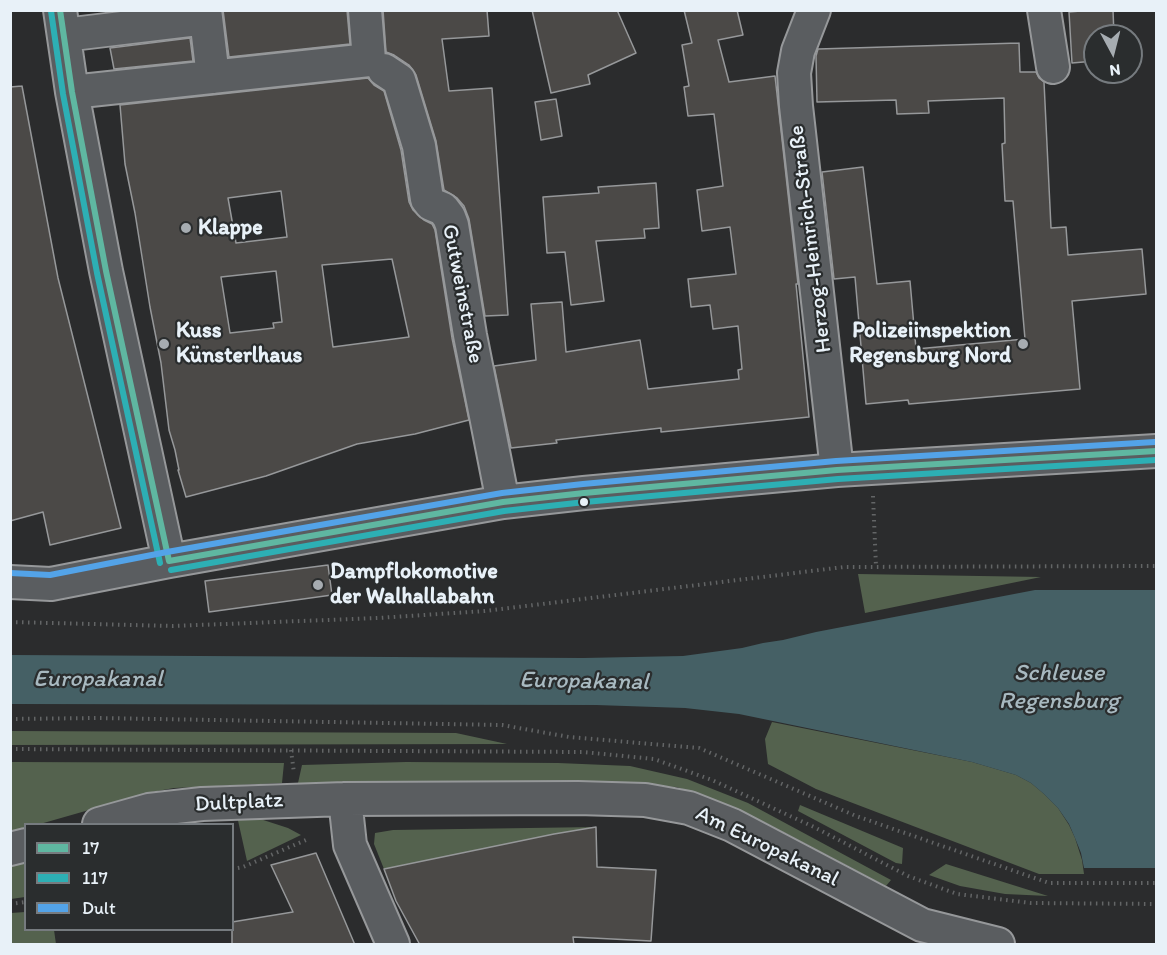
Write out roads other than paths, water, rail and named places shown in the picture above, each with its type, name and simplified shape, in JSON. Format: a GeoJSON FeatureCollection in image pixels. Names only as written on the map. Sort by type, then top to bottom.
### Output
{"type":"FeatureCollection","features":[{"type":"Feature","properties":{"kind":"street"},"geometry":{"type":"LineString","coordinates":[[72,92],[213,77],[376,64],[366,10]]}},
{"type":"Feature","properties":{"kind":"street","name":"Herzog-Heinrich-Straße"},"geometry":{"type":"LineString","coordinates":[[814,10],[798,51],[794,74],[837,470]]}},
{"type":"Feature","properties":{"kind":"street"},"geometry":{"type":"LineString","coordinates":[[1044,10],[1053,67]]}},
{"type":"Feature","properties":{"kind":"street"},"geometry":{"type":"LineString","coordinates":[[169,561],[106,271],[72,92],[62,23],[205,14],[213,77]]}},
{"type":"Feature","properties":{"kind":"street","name":"Gutweinstraße"},"geometry":{"type":"LineString","coordinates":[[376,64],[399,80],[418,146],[426,199],[443,209],[452,225],[470,335],[503,502]]}},
{"type":"Feature","properties":{"kind":"street"},"geometry":{"type":"LineString","coordinates":[[10,582],[51,584],[503,502],[871,467],[1156,451]]}},
{"type":"Feature","properties":{"kind":"street","name":"Am Europakanal"},"geometry":{"type":"LineString","coordinates":[[345,799],[578,798],[645,800],[689,808],[732,825],[922,925],[998,945]]}},
{"type":"Feature","properties":{"kind":"street"},"geometry":{"type":"LineString","coordinates":[[345,799],[350,845],[393,945]]}},
{"type":"Feature","properties":{"kind":"street","name":"Dultplatz"},"geometry":{"type":"LineString","coordinates":[[108,823],[150,810],[204,814],[345,799]]}},
{"type":"Feature","properties":{"kind":"water","name":"Schleuse Regensburg"},"geometry":{"type":"Polygon","coordinates":[[[1035,590],[1156,590],[1156,868],[1084,868],[1081,853],[1069,824],[1058,808],[1031,783],[1016,775],[972,762],[739,714],[685,708],[596,705],[11,704],[11,655],[583,658],[683,656],[742,648],[1035,590]]]}},
{"type":"Feature","properties":{"kind":"place","name":"Klappe"},"geometry":{"type":"Point","coordinates":[186,228]}},
{"type":"Feature","properties":{"kind":"place","name":"Kuss Künsterlhaus"},"geometry":{"type":"Point","coordinates":[164,344]}},
{"type":"Feature","properties":{"kind":"place","name":"Polizeiinspektion Regensburg Nord"},"geometry":{"type":"Point","coordinates":[1023,344]}},
{"type":"Feature","properties":{"kind":"place","name":"Dampflokomotive der Walhallabahn"},"geometry":{"type":"Point","coordinates":[318,585]}},
{"type":"Feature","properties":{"kind":"water label","name":"Europakanal"},"geometry":{"type":"Point","coordinates":[98,680]}},
{"type":"Feature","properties":{"kind":"water label","name":"Europakanal"},"geometry":{"type":"Point","coordinates":[584,682]}}]}
